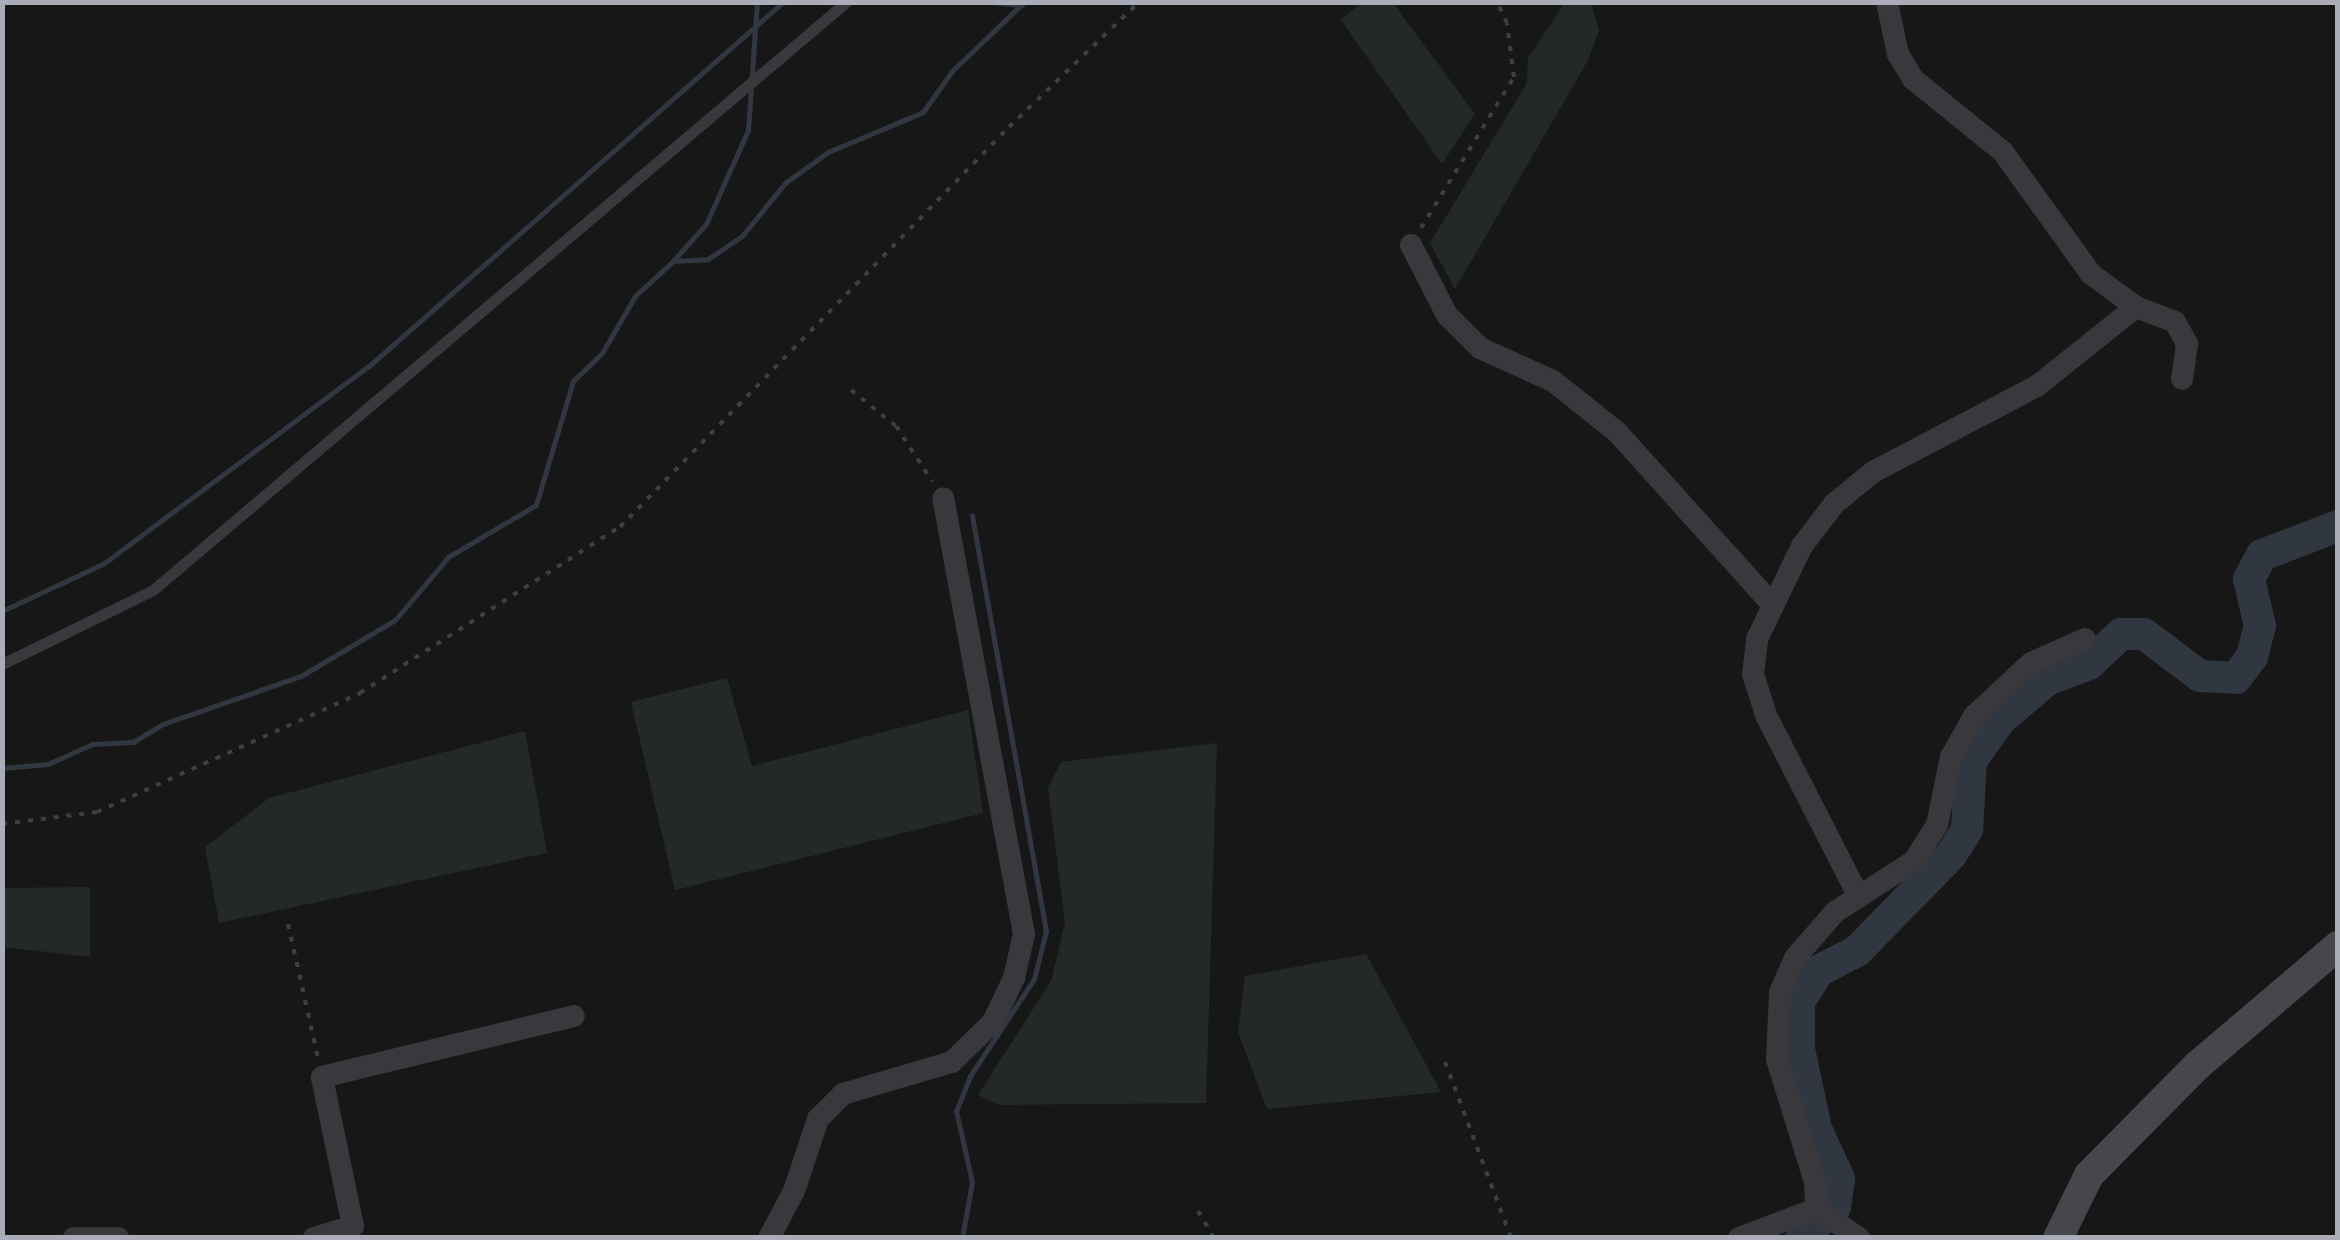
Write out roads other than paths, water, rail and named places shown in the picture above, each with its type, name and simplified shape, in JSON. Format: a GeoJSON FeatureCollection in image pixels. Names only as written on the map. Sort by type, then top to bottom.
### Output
{"type":"FeatureCollection","features":[{"type":"Feature","properties":{"kind":"main road"},"geometry":{"type":"LineString","coordinates":[[2058,1238],[2089,1176],[2198,1065],[2338,946]]}},
{"type":"Feature","properties":{"kind":"street"},"geometry":{"type":"LineString","coordinates":[[1886,2],[1898,54],[1913,80],[2002,152],[2092,274],[2136,307],[2175,322],[2187,344],[2182,379]]}},
{"type":"Feature","properties":{"kind":"street"},"geometry":{"type":"LineString","coordinates":[[1411,245],[1447,315],[1480,348],[1553,380],[1617,432],[1774,605]]}},
{"type":"Feature","properties":{"kind":"street"},"geometry":{"type":"LineString","coordinates":[[1858,897],[1766,715],[1753,674],[1757,639],[1802,546],[1847,493],[1873,472],[2037,386],[2136,307]]}},
{"type":"Feature","properties":{"kind":"street"},"geometry":{"type":"LineString","coordinates":[[769,1238],[794,1191],[818,1118],[843,1094],[952,1062],[993,1022],[1018,963],[1024,934],[943,498]]}},
{"type":"Feature","properties":{"kind":"street"},"geometry":{"type":"LineString","coordinates":[[1817,1209],[1815,1182],[1776,1059],[1780,992],[1795,958],[1835,912],[1914,861],[1936,825],[1952,756],[1974,716],[2030,663],[2085,639]]}},
{"type":"Feature","properties":{"kind":"street"},"geometry":{"type":"LineString","coordinates":[[314,1238],[354,1226],[322,1077],[574,1016]]}},
{"type":"Feature","properties":{"kind":"street"},"geometry":{"type":"LineString","coordinates":[[1739,1238],[1817,1209]]}},
{"type":"Feature","properties":{"kind":"street"},"geometry":{"type":"LineString","coordinates":[[1817,1209],[1859,1238]]}},
{"type":"Feature","properties":{"kind":"street"},"geometry":{"type":"LineString","coordinates":[[74,1238],[118,1238]]}},
{"type":"Feature","properties":{"kind":"lane"},"geometry":{"type":"LineString","coordinates":[[2,664],[153,590],[846,2]]}},
{"type":"Feature","properties":{"kind":"waterway"},"geometry":{"type":"LineString","coordinates":[[673,261],[706,224],[748,130],[757,2]]}},
{"type":"Feature","properties":{"kind":"waterway"},"geometry":{"type":"LineString","coordinates":[[2,611],[103,564],[369,366],[783,2]]}},
{"type":"Feature","properties":{"kind":"waterway"},"geometry":{"type":"LineString","coordinates":[[991,2],[1022,5]]}},
{"type":"Feature","properties":{"kind":"waterway"},"geometry":{"type":"LineString","coordinates":[[2,768],[48,764],[92,744],[133,742],[163,724],[301,676],[395,620],[448,557],[536,505],[573,381],[602,353],[635,296],[673,261],[708,259],[742,236],[785,183],[828,152],[923,112],[952,71],[1024,2]]}},
{"type":"Feature","properties":{"kind":"waterway"},"geometry":{"type":"LineString","coordinates":[[962,1238],[972,1182],[956,1111],[970,1076],[1034,979],[1046,931],[972,516]]}},
{"type":"Feature","properties":{"kind":"waterway"},"geometry":{"type":"LineString","coordinates":[[1801,1238],[1835,1207],[1839,1179],[1816,1129],[1799,1049],[1799,1002],[1818,971],[1857,951],[1951,855],[1967,829],[1971,761],[2000,720],[2047,680],[2089,664],[2121,634],[2144,634],[2200,676],[2236,678],[2252,657],[2260,626],[2249,579],[2262,555],[2338,526]]}}]}
